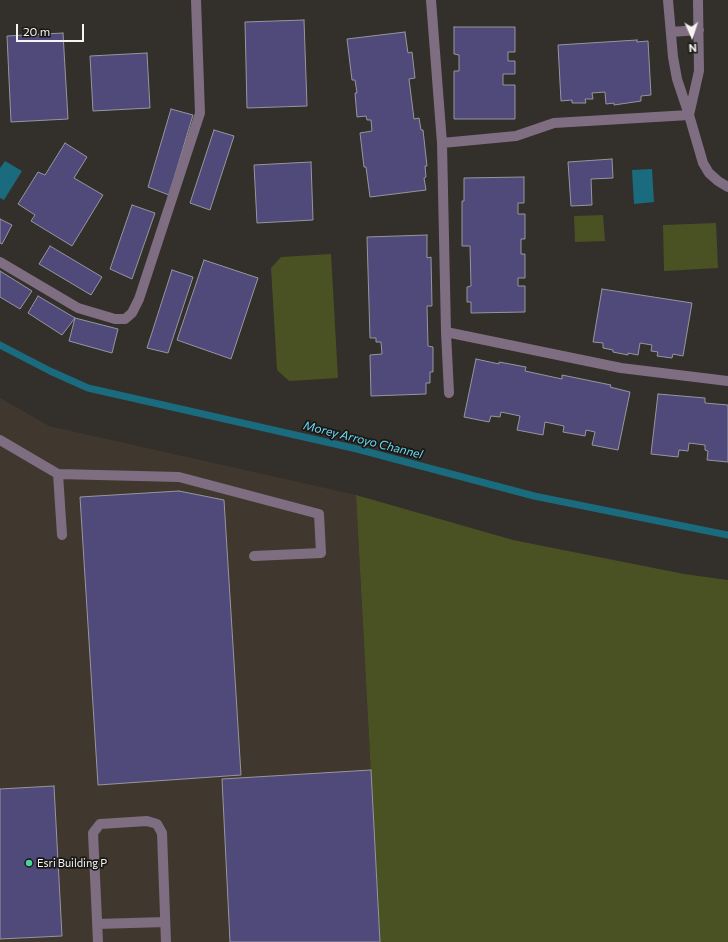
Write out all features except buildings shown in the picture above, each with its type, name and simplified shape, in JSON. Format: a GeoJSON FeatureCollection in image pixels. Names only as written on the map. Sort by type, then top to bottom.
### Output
{"type":"FeatureCollection","features":[{"type":"Feature","properties":{"kind":"lane"},"geometry":{"type":"LineString","coordinates":[[0,262],[78,308],[115,319],[125,319],[132,313],[139,299],[200,113],[196,0]]}},
{"type":"Feature","properties":{"kind":"lane"},"geometry":{"type":"LineString","coordinates":[[431,0],[442,143],[446,332],[449,393]]}},
{"type":"Feature","properties":{"kind":"lane"},"geometry":{"type":"LineString","coordinates":[[668,0],[670,32],[677,79],[703,163],[709,174],[728,187]]}},
{"type":"Feature","properties":{"kind":"lane"},"geometry":{"type":"LineString","coordinates":[[689,114],[699,71],[698,0]]}},
{"type":"Feature","properties":{"kind":"lane"},"geometry":{"type":"LineString","coordinates":[[670,32],[698,30]]}},
{"type":"Feature","properties":{"kind":"lane"},"geometry":{"type":"LineString","coordinates":[[442,143],[516,136],[554,123],[689,114]]}},
{"type":"Feature","properties":{"kind":"lane"},"geometry":{"type":"LineString","coordinates":[[446,332],[621,368],[728,381]]}},
{"type":"Feature","properties":{"kind":"lane"},"geometry":{"type":"LineString","coordinates":[[0,440],[58,474],[179,477],[319,514],[321,553],[254,556]]}},
{"type":"Feature","properties":{"kind":"lane"},"geometry":{"type":"LineString","coordinates":[[58,474],[62,535]]}},
{"type":"Feature","properties":{"kind":"lane"},"geometry":{"type":"LineString","coordinates":[[98,942],[93,833],[100,824],[147,821],[157,824],[162,833],[166,942]]}},
{"type":"Feature","properties":{"kind":"lane"},"geometry":{"type":"LineString","coordinates":[[97,924],[165,922]]}},
{"type":"Feature","properties":{"kind":"shaded area"},"geometry":{"type":"Polygon","coordinates":[[[0,398],[49,426],[356,495],[380,942],[0,942],[0,398]]]}},
{"type":"Feature","properties":{"kind":"green space"},"geometry":{"type":"Polygon","coordinates":[[[603,215],[605,241],[575,242],[574,216],[603,215]]]}},
{"type":"Feature","properties":{"kind":"green space"},"geometry":{"type":"Polygon","coordinates":[[[716,223],[718,268],[664,271],[663,225],[716,223]]]}},
{"type":"Feature","properties":{"kind":"green space"},"geometry":{"type":"Polygon","coordinates":[[[331,254],[338,378],[289,381],[277,370],[271,268],[281,257],[331,254]]]}},
{"type":"Feature","properties":{"kind":"green space"},"geometry":{"type":"Polygon","coordinates":[[[356,495],[513,540],[684,574],[728,580],[728,942],[380,942],[356,495]]]}},
{"type":"Feature","properties":{"kind":"water"},"geometry":{"type":"Polygon","coordinates":[[[5,161],[22,171],[4,200],[0,198],[0,168],[5,161]]]}},
{"type":"Feature","properties":{"kind":"water"},"geometry":{"type":"Polygon","coordinates":[[[652,169],[654,202],[634,204],[632,170],[652,169]]]}},
{"type":"Feature","properties":{"kind":"waterway","name":"Morey Arroyo Channel"},"geometry":{"type":"LineString","coordinates":[[0,345],[50,371],[88,388],[357,449],[534,496],[728,535]]}},
{"type":"Feature","properties":{"kind":"place","name":"Esri Building P"},"geometry":{"type":"Point","coordinates":[29,863]}}]}
